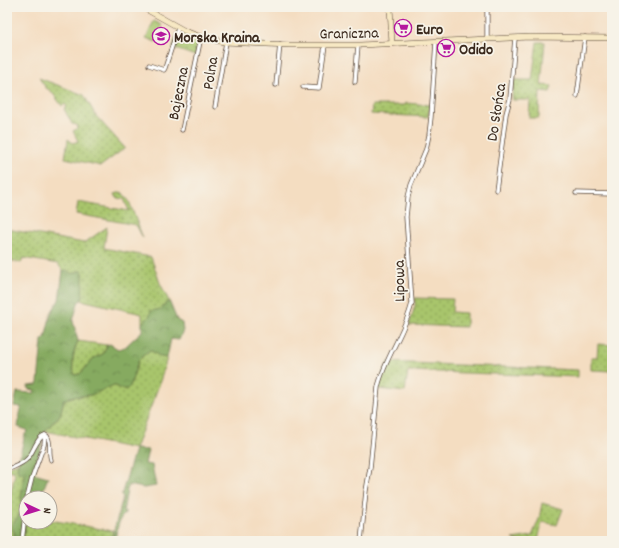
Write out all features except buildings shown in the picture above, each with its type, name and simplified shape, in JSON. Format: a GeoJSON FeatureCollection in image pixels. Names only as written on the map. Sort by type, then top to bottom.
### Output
{"type":"FeatureCollection","features":[{"type":"Feature","properties":{"kind":"street","name":"Graniczna"},"geometry":{"type":"LineString","coordinates":[[142,7],[178,28],[200,37],[226,42],[358,45],[515,38],[612,38]]}},
{"type":"Feature","properties":{"kind":"street"},"geometry":{"type":"LineString","coordinates":[[390,7],[392,44]]}},
{"type":"Feature","properties":{"kind":"street"},"geometry":{"type":"LineString","coordinates":[[487,7],[487,39]]}},
{"type":"Feature","properties":{"kind":"street"},"geometry":{"type":"LineString","coordinates":[[149,65],[164,70],[178,28]]}},
{"type":"Feature","properties":{"kind":"street","name":"Bajeczna"},"geometry":{"type":"LineString","coordinates":[[182,130],[200,37]]}},
{"type":"Feature","properties":{"kind":"street","name":"Do Słońca"},"geometry":{"type":"LineString","coordinates":[[496,190],[506,114],[510,99],[515,38]]}},
{"type":"Feature","properties":{"kind":"street"},"geometry":{"type":"LineString","coordinates":[[577,96],[585,38]]}},
{"type":"Feature","properties":{"kind":"street","name":"Polna"},"geometry":{"type":"LineString","coordinates":[[215,107],[226,42]]}},
{"type":"Feature","properties":{"kind":"street","name":"Lipowa"},"geometry":{"type":"LineString","coordinates":[[361,541],[380,376],[409,314],[412,303],[406,217],[411,185],[426,149],[429,135],[432,113],[436,42]]}},
{"type":"Feature","properties":{"kind":"street"},"geometry":{"type":"LineString","coordinates":[[276,86],[280,44]]}},
{"type":"Feature","properties":{"kind":"street"},"geometry":{"type":"LineString","coordinates":[[303,86],[319,88],[325,45]]}},
{"type":"Feature","properties":{"kind":"street"},"geometry":{"type":"LineString","coordinates":[[355,82],[358,45]]}},
{"type":"Feature","properties":{"kind":"street"},"geometry":{"type":"LineString","coordinates":[[576,193],[612,194]]}},
{"type":"Feature","properties":{"kind":"street"},"geometry":{"type":"LineString","coordinates":[[45,436],[47,436],[50,441],[49,454],[51,460]]}},
{"type":"Feature","properties":{"kind":"street"},"geometry":{"type":"LineString","coordinates":[[7,469],[22,464],[28,458],[41,437],[45,436]]}},
{"type":"Feature","properties":{"kind":"street"},"geometry":{"type":"LineString","coordinates":[[29,490],[44,445],[45,436]]}},
{"type":"Feature","properties":{"kind":"street"},"geometry":{"type":"LineString","coordinates":[[22,541],[23,530]]}},
{"type":"Feature","properties":{"kind":"green space"},"geometry":{"type":"Polygon","coordinates":[[[154,21],[162,25],[161,27],[163,29],[156,42],[146,38],[154,21]]]}},
{"type":"Feature","properties":{"kind":"green space"},"geometry":{"type":"Polygon","coordinates":[[[178,31],[199,39],[195,56],[173,48],[178,31]]]}},
{"type":"Feature","properties":{"kind":"green space"},"geometry":{"type":"Polygon","coordinates":[[[537,42],[545,42],[541,85],[552,86],[550,92],[540,91],[539,118],[529,118],[530,100],[512,100],[513,80],[532,80],[537,42]]]}},
{"type":"Feature","properties":{"kind":"green space"},"geometry":{"type":"Polygon","coordinates":[[[39,78],[84,95],[96,116],[125,148],[101,166],[65,158],[68,139],[73,143],[78,141],[73,131],[78,128],[77,125],[72,124],[64,109],[67,107],[65,104],[62,106],[39,78]]]}},
{"type":"Feature","properties":{"kind":"green space"},"geometry":{"type":"Polygon","coordinates":[[[406,103],[430,105],[428,117],[371,114],[372,105],[405,105],[406,103]]]}},
{"type":"Feature","properties":{"kind":"green space"},"geometry":{"type":"Polygon","coordinates":[[[122,192],[129,201],[143,238],[136,225],[76,214],[78,202],[129,211],[124,199],[117,198],[115,194],[122,192]]]}},
{"type":"Feature","properties":{"kind":"green space"},"geometry":{"type":"Polygon","coordinates":[[[107,227],[104,248],[151,257],[160,283],[170,303],[167,303],[142,323],[142,314],[81,300],[83,297],[81,290],[83,273],[71,274],[66,270],[63,271],[58,264],[23,258],[21,263],[7,260],[7,229],[84,243],[107,227]]]}},
{"type":"Feature","properties":{"kind":"green space"},"geometry":{"type":"Polygon","coordinates":[[[66,270],[72,274],[82,270],[83,275],[83,297],[78,303],[73,321],[78,341],[75,348],[73,362],[75,375],[80,374],[94,358],[103,354],[107,345],[110,344],[118,349],[125,347],[142,331],[142,323],[149,317],[151,311],[161,309],[167,302],[170,303],[177,320],[182,323],[183,331],[179,340],[171,339],[167,358],[161,357],[150,350],[139,359],[130,386],[127,389],[120,389],[114,385],[91,395],[70,397],[64,400],[60,415],[45,431],[34,473],[48,477],[43,490],[22,490],[24,474],[18,472],[17,468],[25,434],[28,431],[18,427],[21,407],[14,406],[17,392],[35,393],[34,390],[29,389],[28,386],[37,385],[38,383],[42,340],[45,338],[51,313],[59,300],[63,271],[66,270]]]}},
{"type":"Feature","properties":{"kind":"green space"},"geometry":{"type":"Polygon","coordinates":[[[415,298],[453,299],[452,312],[466,313],[466,327],[409,325],[415,306],[415,298]]]}},
{"type":"Feature","properties":{"kind":"green space"},"geometry":{"type":"Polygon","coordinates":[[[78,341],[107,345],[103,354],[94,358],[80,374],[75,375],[73,362],[75,348],[78,341]]]}},
{"type":"Feature","properties":{"kind":"green space"},"geometry":{"type":"Polygon","coordinates":[[[598,344],[612,345],[612,371],[591,370],[591,357],[597,357],[598,344]]]}},
{"type":"Feature","properties":{"kind":"green space"},"geometry":{"type":"Polygon","coordinates":[[[150,350],[161,357],[167,358],[159,385],[135,449],[45,431],[60,415],[64,400],[70,397],[91,395],[114,385],[120,389],[130,386],[139,359],[150,350]]]}},
{"type":"Feature","properties":{"kind":"green space"},"geometry":{"type":"Polygon","coordinates":[[[388,362],[578,370],[578,377],[408,371],[405,392],[379,389],[383,373],[388,362]]]}},
{"type":"Feature","properties":{"kind":"green space"},"geometry":{"type":"Polygon","coordinates":[[[135,449],[148,450],[145,464],[152,465],[156,486],[144,488],[128,485],[123,512],[126,512],[123,515],[117,529],[115,541],[111,541],[123,497],[121,496],[135,449]]]}},
{"type":"Feature","properties":{"kind":"green space"},"geometry":{"type":"Polygon","coordinates":[[[18,463],[17,468],[24,474],[22,490],[18,490],[18,524],[14,532],[15,541],[7,541],[7,509],[15,473],[7,470],[7,467],[18,463]]]}},
{"type":"Feature","properties":{"kind":"green space"},"geometry":{"type":"Polygon","coordinates":[[[542,503],[563,509],[557,525],[542,522],[538,541],[518,541],[512,539],[532,536],[539,519],[542,503]]]}},
{"type":"Feature","properties":{"kind":"green space"},"geometry":{"type":"Polygon","coordinates":[[[18,516],[18,530],[24,530],[23,537],[38,541],[15,541],[14,532],[11,526],[18,516]]]}},
{"type":"Feature","properties":{"kind":"green space"},"geometry":{"type":"Polygon","coordinates":[[[58,521],[113,531],[111,541],[38,541],[23,538],[24,530],[58,530],[58,521]]]}},
{"type":"Feature","properties":{"kind":"place","name":"Euro"},"geometry":{"type":"Point","coordinates":[403,28]}},
{"type":"Feature","properties":{"kind":"place","name":"Morska Kraina"},"geometry":{"type":"Point","coordinates":[161,36]}},
{"type":"Feature","properties":{"kind":"place","name":"Odido"},"geometry":{"type":"Point","coordinates":[446,48]}}]}
